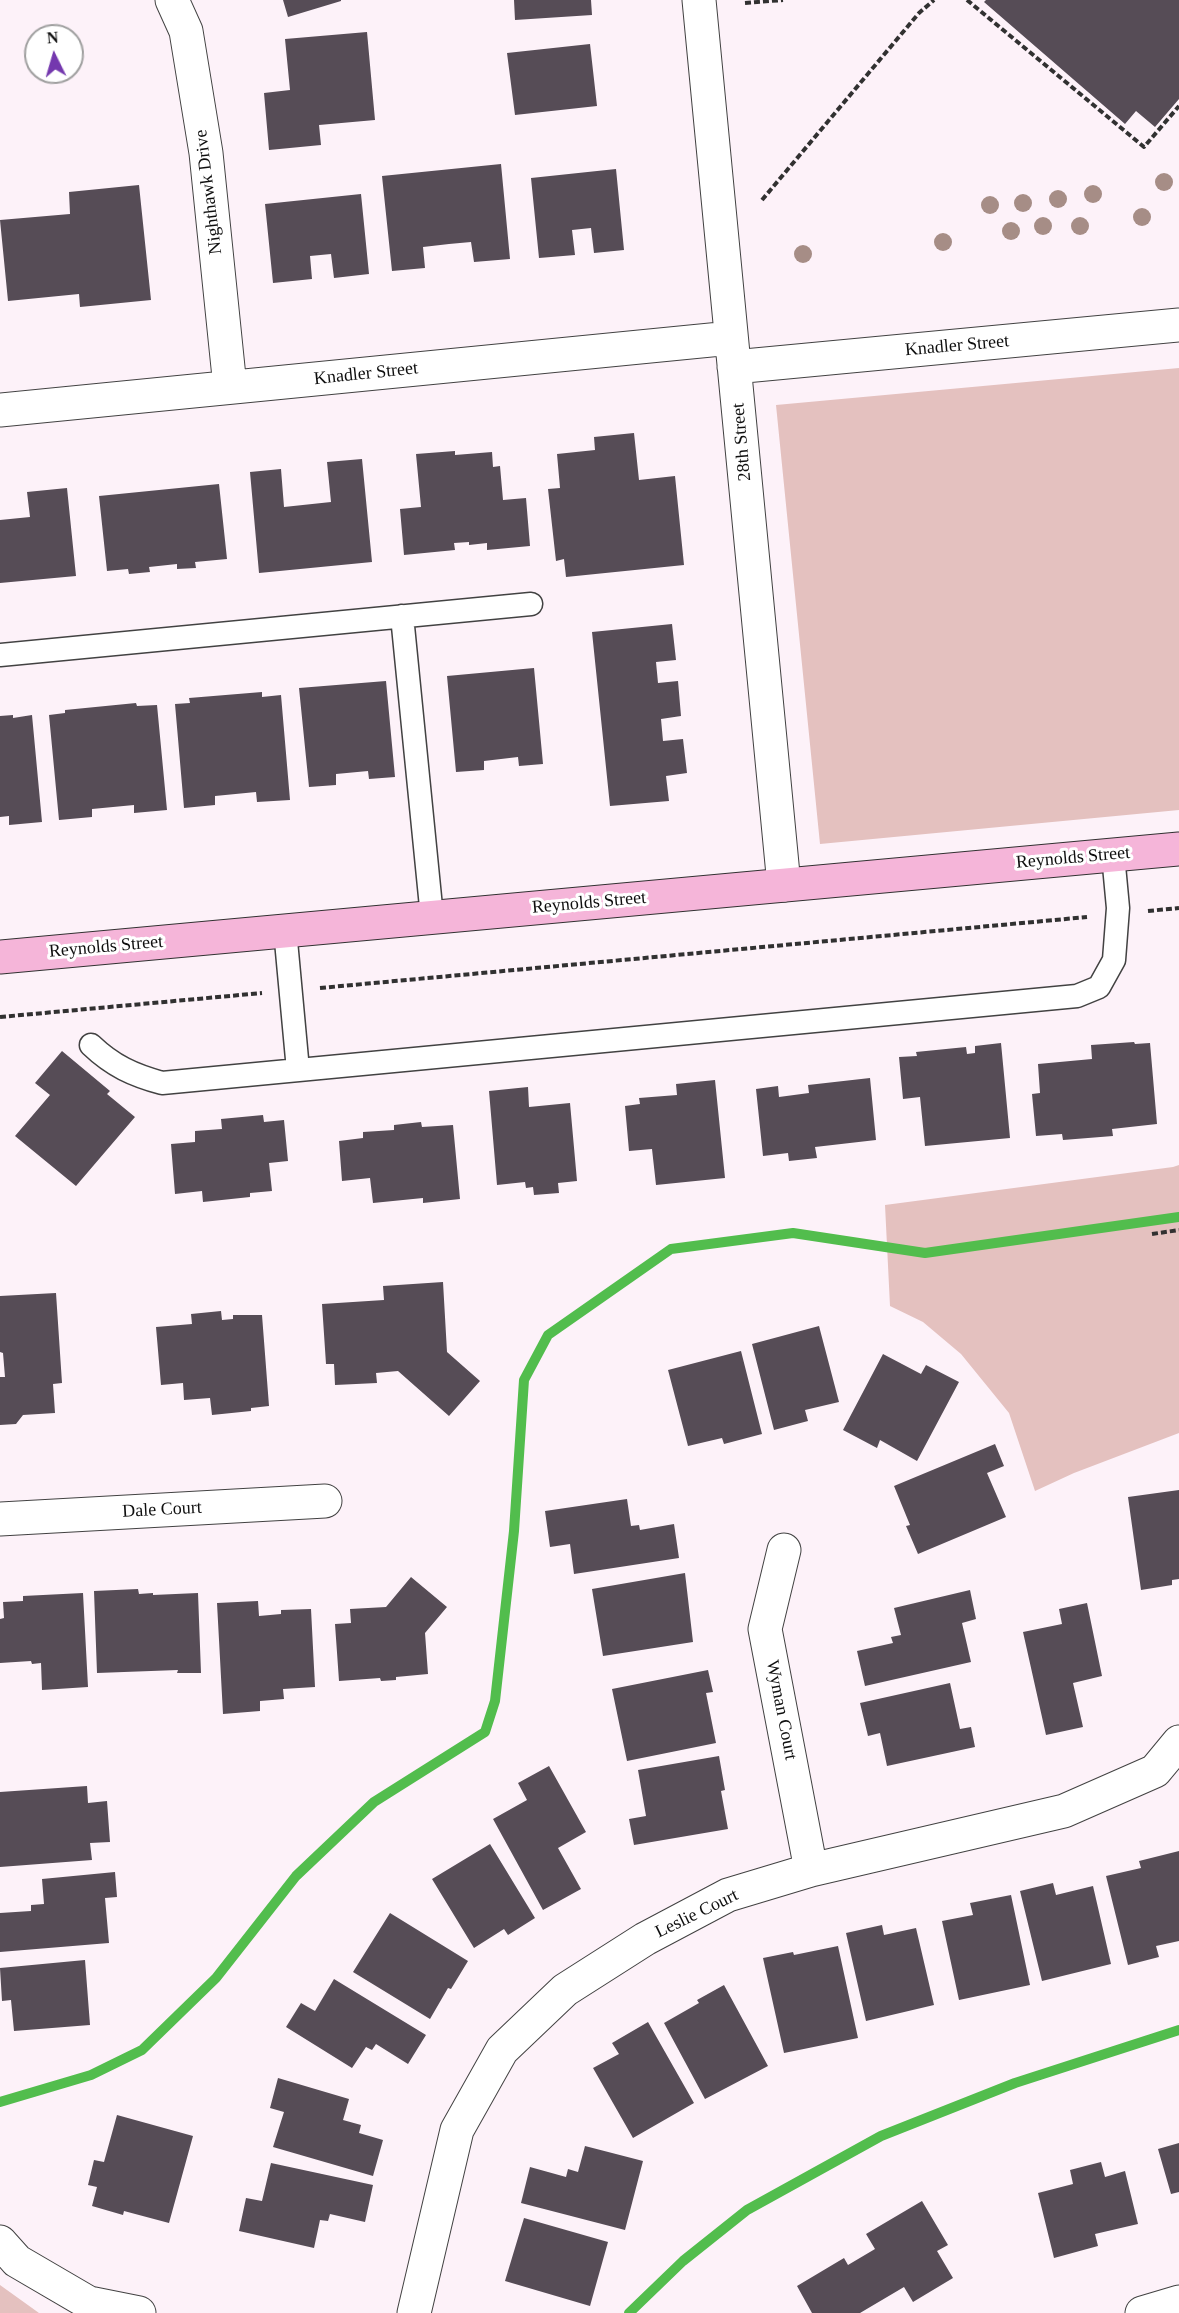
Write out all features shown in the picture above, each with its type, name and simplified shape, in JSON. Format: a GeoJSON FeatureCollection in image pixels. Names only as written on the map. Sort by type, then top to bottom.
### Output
{"type":"FeatureCollection","features":[{"type":"Feature","properties":{"kind":"main road","name":"Reynolds Street"},"geometry":{"type":"LineString","coordinates":[[0,957],[1179,849]]}},
{"type":"Feature","properties":{"kind":"street","name":"Nighthawk Drive"},"geometry":{"type":"LineString","coordinates":[[172,0],[186,31],[206,153],[230,387]]}},
{"type":"Feature","properties":{"kind":"street","name":"28th Street"},"geometry":{"type":"LineString","coordinates":[[699,0],[784,885]]}},
{"type":"Feature","properties":{"kind":"street","name":"Knadler Street"},"geometry":{"type":"LineString","coordinates":[[0,410],[230,387],[733,352],[1179,325]]}},
{"type":"Feature","properties":{"kind":"street","name":"Dale Court"},"geometry":{"type":"LineString","coordinates":[[0,1519],[325,1501]]}},
{"type":"Feature","properties":{"kind":"street","name":"Wyman Court"},"geometry":{"type":"LineString","coordinates":[[784,1550],[765,1629],[811,1870]]}},
{"type":"Feature","properties":{"kind":"street","name":"Leslie Court"},"geometry":{"type":"LineString","coordinates":[[414,2313],[456,2130],[502,2050],[565,1990],[645,1939],[728,1895],[811,1870],[1064,1811],[1155,1771],[1179,1742]]}},
{"type":"Feature","properties":{"kind":"street"},"geometry":{"type":"LineString","coordinates":[[0,2242],[17,2261],[89,2303],[139,2313]]}},
{"type":"Feature","properties":{"kind":"street"},"geometry":{"type":"LineString","coordinates":[[1142,2313],[1179,2302]]}},
{"type":"Feature","properties":{"kind":"lane"},"geometry":{"type":"LineString","coordinates":[[0,655],[531,604]]}},
{"type":"Feature","properties":{"kind":"lane"},"geometry":{"type":"LineString","coordinates":[[402,616],[432,917]]}},
{"type":"Feature","properties":{"kind":"lane"},"geometry":{"type":"LineString","coordinates":[[90,1045],[134,1075],[162,1083],[1077,996],[1099,987],[1114,960],[1117,914],[1113,855]]}},
{"type":"Feature","properties":{"kind":"lane"},"geometry":{"type":"LineString","coordinates":[[285,930],[298,1070]]}},
{"type":"Feature","properties":{"kind":"path"},"geometry":{"type":"LineString","coordinates":[[746,3],[783,0]]}},
{"type":"Feature","properties":{"kind":"path"},"geometry":{"type":"LineString","coordinates":[[762,200],[919,13],[934,0]]}},
{"type":"Feature","properties":{"kind":"path"},"geometry":{"type":"LineString","coordinates":[[968,0],[1144,147],[1179,106]]}},
{"type":"Feature","properties":{"kind":"path"},"geometry":{"type":"LineString","coordinates":[[0,1017],[1179,908]]}},
{"type":"Feature","properties":{"kind":"path"},"geometry":{"type":"LineString","coordinates":[[1152,1234],[1179,1230]]}},
{"type":"Feature","properties":{"kind":"shaded area"},"geometry":{"type":"Polygon","coordinates":[[[1179,368],[1179,810],[820,844],[776,405],[1179,368]]]}},
{"type":"Feature","properties":{"kind":"shaded area"},"geometry":{"type":"Polygon","coordinates":[[[1179,1165],[1179,1433],[1074,1473],[1035,1491],[1009,1413],[961,1354],[923,1322],[890,1306],[885,1205],[1179,1165]]]}},
{"type":"Feature","properties":{"kind":"shaded area"},"geometry":{"type":"Polygon","coordinates":[[[0,2285],[39,2313],[0,2313],[0,2285]]]}},
{"type":"Feature","properties":{"kind":"building"},"geometry":{"type":"Polygon","coordinates":[[[283,0],[341,0],[341,1],[288,17],[283,0]]]}},
{"type":"Feature","properties":{"kind":"building"},"geometry":{"type":"Polygon","coordinates":[[[514,0],[591,0],[592,15],[515,20],[514,0]]]}},
{"type":"Feature","properties":{"kind":"building"},"geometry":{"type":"Polygon","coordinates":[[[986,0],[1179,0],[1179,99],[1155,127],[1136,111],[1125,124],[984,2],[986,0]]]}},
{"type":"Feature","properties":{"kind":"building"},"geometry":{"type":"Polygon","coordinates":[[[367,32],[375,120],[319,125],[321,145],[269,150],[264,93],[290,90],[285,39],[367,32]]]}},
{"type":"Feature","properties":{"kind":"building"},"geometry":{"type":"Polygon","coordinates":[[[590,44],[597,106],[515,115],[507,53],[590,44]]]}},
{"type":"Feature","properties":{"kind":"building"},"geometry":{"type":"Polygon","coordinates":[[[501,164],[510,259],[474,262],[471,242],[449,244],[423,247],[425,268],[392,271],[382,176],[501,164]]]}},
{"type":"Feature","properties":{"kind":"building"},"geometry":{"type":"Polygon","coordinates":[[[616,169],[624,250],[594,253],[591,228],[572,230],[575,255],[539,258],[531,178],[616,169]]]}},
{"type":"Feature","properties":{"kind":"building"},"geometry":{"type":"Polygon","coordinates":[[[139,185],[151,300],[80,307],[79,294],[8,301],[0,220],[70,214],[69,192],[139,185]]]}},
{"type":"Feature","properties":{"kind":"building"},"geometry":{"type":"Polygon","coordinates":[[[361,194],[369,274],[334,278],[331,254],[310,256],[312,279],[273,283],[265,204],[361,194]]]}},
{"type":"Feature","properties":{"kind":"building"},"geometry":{"type":"Polygon","coordinates":[[[634,433],[639,480],[675,476],[684,565],[566,577],[564,559],[556,561],[548,489],[560,488],[557,454],[595,450],[594,437],[634,433]]]}},
{"type":"Feature","properties":{"kind":"building"},"geometry":{"type":"Polygon","coordinates":[[[455,451],[455,455],[492,452],[493,467],[500,466],[503,500],[526,498],[530,546],[487,550],[487,543],[469,545],[469,542],[454,543],[455,550],[404,555],[400,509],[421,507],[416,454],[455,451]]]}},
{"type":"Feature","properties":{"kind":"building"},"geometry":{"type":"Polygon","coordinates":[[[362,459],[372,562],[259,573],[250,472],[281,469],[284,507],[331,502],[327,462],[362,459]]]}},
{"type":"Feature","properties":{"kind":"building"},"geometry":{"type":"Polygon","coordinates":[[[219,484],[227,559],[195,562],[196,568],[177,569],[177,564],[149,567],[150,572],[129,574],[128,569],[107,571],[99,496],[219,484]]]}},
{"type":"Feature","properties":{"kind":"building"},"geometry":{"type":"Polygon","coordinates":[[[67,488],[76,576],[0,583],[0,520],[30,517],[27,492],[67,488]]]}},
{"type":"Feature","properties":{"kind":"building"},"geometry":{"type":"Polygon","coordinates":[[[672,624],[676,660],[656,662],[658,683],[678,681],[681,716],[661,719],[663,741],[683,739],[687,773],[666,776],[669,801],[610,806],[592,632],[672,624]]]}},
{"type":"Feature","properties":{"kind":"building"},"geometry":{"type":"Polygon","coordinates":[[[534,668],[543,764],[519,766],[518,757],[484,761],[484,770],[456,772],[447,676],[534,668]]]}},
{"type":"Feature","properties":{"kind":"building"},"geometry":{"type":"Polygon","coordinates":[[[386,681],[395,777],[369,779],[368,771],[336,774],[336,785],[309,787],[299,688],[386,681]]]}},
{"type":"Feature","properties":{"kind":"building"},"geometry":{"type":"Polygon","coordinates":[[[262,692],[262,697],[281,695],[290,800],[257,802],[256,792],[215,796],[215,805],[184,808],[175,704],[190,703],[189,698],[262,692]]]}},
{"type":"Feature","properties":{"kind":"building"},"geometry":{"type":"Polygon","coordinates":[[[136,703],[137,706],[157,705],[167,810],[134,813],[134,805],[92,809],[92,817],[59,820],[49,715],[65,713],[65,710],[136,703]]]}},
{"type":"Feature","properties":{"kind":"building"},"geometry":{"type":"Polygon","coordinates":[[[13,715],[13,718],[32,715],[42,822],[9,825],[9,816],[0,817],[0,716],[13,715]]]}},
{"type":"Feature","properties":{"kind":"building"},"geometry":{"type":"Polygon","coordinates":[[[1134,1042],[1135,1044],[1150,1043],[1157,1124],[1112,1129],[1113,1136],[1063,1140],[1062,1134],[1036,1136],[1032,1094],[1040,1093],[1038,1064],[1092,1059],[1091,1045],[1134,1042]]]}},
{"type":"Feature","properties":{"kind":"building"},"geometry":{"type":"Polygon","coordinates":[[[1001,1043],[1010,1138],[925,1146],[920,1097],[903,1099],[899,1057],[917,1056],[916,1052],[966,1047],[967,1054],[975,1053],[975,1046],[1001,1043]]]}},
{"type":"Feature","properties":{"kind":"building"},"geometry":{"type":"Polygon","coordinates":[[[62,1051],[110,1091],[107,1094],[135,1117],[76,1186],[15,1136],[50,1095],[35,1083],[62,1051]]]}},
{"type":"Feature","properties":{"kind":"building"},"geometry":{"type":"Polygon","coordinates":[[[870,1078],[876,1140],[815,1147],[817,1158],[789,1161],[788,1153],[763,1156],[756,1089],[778,1086],[779,1097],[809,1093],[808,1085],[870,1078]]]}},
{"type":"Feature","properties":{"kind":"building"},"geometry":{"type":"Polygon","coordinates":[[[715,1080],[725,1178],[656,1185],[652,1149],[629,1151],[625,1106],[640,1104],[639,1098],[677,1095],[676,1084],[715,1080]]]}},
{"type":"Feature","properties":{"kind":"building"},"geometry":{"type":"Polygon","coordinates":[[[528,1087],[529,1107],[570,1103],[577,1181],[558,1183],[559,1193],[534,1195],[533,1187],[526,1188],[525,1182],[497,1185],[489,1091],[528,1087]]]}},
{"type":"Feature","properties":{"kind":"building"},"geometry":{"type":"Polygon","coordinates":[[[263,1115],[264,1122],[284,1120],[288,1161],[269,1163],[272,1191],[250,1193],[250,1197],[203,1202],[202,1191],[175,1194],[171,1144],[195,1142],[195,1131],[222,1129],[221,1119],[263,1115]]]}},
{"type":"Feature","properties":{"kind":"building"},"geometry":{"type":"Polygon","coordinates":[[[421,1122],[422,1127],[453,1125],[460,1199],[423,1203],[423,1198],[373,1203],[370,1178],[342,1181],[339,1141],[363,1138],[363,1132],[394,1130],[394,1125],[421,1122]]]}},
{"type":"Feature","properties":{"kind":"building"},"geometry":{"type":"Polygon","coordinates":[[[443,1282],[447,1352],[480,1381],[449,1416],[398,1371],[376,1373],[377,1383],[335,1385],[334,1364],[326,1364],[322,1304],[384,1300],[383,1286],[443,1282]]]}},
{"type":"Feature","properties":{"kind":"building"},"geometry":{"type":"Polygon","coordinates":[[[56,1293],[62,1383],[53,1384],[55,1413],[23,1415],[16,1424],[0,1425],[0,1377],[5,1377],[3,1353],[0,1352],[0,1296],[56,1293]]]}},
{"type":"Feature","properties":{"kind":"building"},"geometry":{"type":"Polygon","coordinates":[[[221,1311],[222,1320],[233,1319],[233,1315],[262,1315],[269,1406],[251,1408],[251,1411],[212,1415],[210,1398],[184,1400],[183,1383],[161,1385],[156,1327],[192,1324],[191,1314],[221,1311]]]}},
{"type":"Feature","properties":{"kind":"building"},"geometry":{"type":"Polygon","coordinates":[[[819,1326],[839,1402],[805,1410],[808,1421],[774,1430],[752,1344],[819,1326]]]}},
{"type":"Feature","properties":{"kind":"building"},"geometry":{"type":"Polygon","coordinates":[[[741,1351],[762,1434],[724,1444],[722,1438],[688,1446],[668,1370],[741,1351]]]}},
{"type":"Feature","properties":{"kind":"building"},"geometry":{"type":"Polygon","coordinates":[[[883,1354],[921,1374],[926,1365],[959,1382],[917,1461],[880,1440],[877,1448],[843,1430],[883,1354]]]}},
{"type":"Feature","properties":{"kind":"building"},"geometry":{"type":"Polygon","coordinates":[[[995,1444],[1004,1466],[987,1473],[1006,1517],[918,1554],[906,1526],[910,1525],[894,1486],[995,1444]]]}},
{"type":"Feature","properties":{"kind":"building"},"geometry":{"type":"Polygon","coordinates":[[[1179,1490],[1179,1579],[1172,1580],[1172,1585],[1141,1590],[1128,1497],[1179,1490]]]}},
{"type":"Feature","properties":{"kind":"building"},"geometry":{"type":"Polygon","coordinates":[[[627,1499],[631,1526],[639,1525],[640,1530],[674,1524],[679,1558],[574,1574],[570,1544],[550,1547],[545,1511],[627,1499]]]}},
{"type":"Feature","properties":{"kind":"building"},"geometry":{"type":"Polygon","coordinates":[[[685,1573],[693,1642],[603,1656],[592,1589],[685,1573]]]}},
{"type":"Feature","properties":{"kind":"building"},"geometry":{"type":"Polygon","coordinates":[[[411,1577],[447,1607],[425,1633],[428,1674],[396,1677],[396,1680],[381,1681],[380,1678],[339,1681],[335,1624],[351,1623],[350,1609],[386,1607],[411,1577]]]}},
{"type":"Feature","properties":{"kind":"building"},"geometry":{"type":"Polygon","coordinates":[[[138,1589],[139,1594],[153,1593],[153,1595],[198,1593],[201,1673],[177,1673],[178,1670],[97,1673],[94,1591],[138,1589]]]}},
{"type":"Feature","properties":{"kind":"building"},"geometry":{"type":"Polygon","coordinates":[[[970,1590],[976,1619],[962,1623],[971,1662],[865,1686],[857,1651],[893,1643],[891,1637],[901,1635],[894,1608],[970,1590]]]}},
{"type":"Feature","properties":{"kind":"building"},"geometry":{"type":"Polygon","coordinates":[[[83,1593],[88,1687],[42,1690],[41,1663],[32,1664],[31,1661],[0,1663],[0,1619],[4,1618],[3,1602],[23,1601],[23,1596],[83,1593]]]}},
{"type":"Feature","properties":{"kind":"building"},"geometry":{"type":"Polygon","coordinates":[[[258,1601],[259,1616],[281,1614],[281,1610],[311,1609],[315,1687],[283,1689],[284,1699],[260,1701],[260,1711],[223,1714],[217,1603],[258,1601]]]}},
{"type":"Feature","properties":{"kind":"building"},"geometry":{"type":"Polygon","coordinates":[[[1087,1603],[1102,1676],[1073,1683],[1083,1727],[1046,1735],[1023,1632],[1062,1624],[1059,1609],[1087,1603]]]}},
{"type":"Feature","properties":{"kind":"building"},"geometry":{"type":"Polygon","coordinates":[[[708,1670],[713,1692],[706,1693],[716,1743],[627,1761],[612,1689],[708,1670]]]}},
{"type":"Feature","properties":{"kind":"building"},"geometry":{"type":"Polygon","coordinates":[[[950,1683],[960,1729],[971,1727],[975,1747],[887,1766],[880,1733],[868,1736],[860,1703],[950,1683]]]}},
{"type":"Feature","properties":{"kind":"building"},"geometry":{"type":"Polygon","coordinates":[[[719,1756],[725,1790],[721,1791],[728,1829],[634,1845],[629,1819],[646,1816],[638,1770],[719,1756]]]}},
{"type":"Feature","properties":{"kind":"building"},"geometry":{"type":"Polygon","coordinates":[[[549,1766],[586,1832],[558,1848],[581,1889],[543,1910],[493,1819],[527,1800],[518,1783],[549,1766]]]}},
{"type":"Feature","properties":{"kind":"building"},"geometry":{"type":"Polygon","coordinates":[[[87,1786],[88,1803],[107,1801],[110,1842],[90,1843],[92,1860],[0,1867],[0,1792],[87,1786]]]}},
{"type":"Feature","properties":{"kind":"building"},"geometry":{"type":"Polygon","coordinates":[[[490,1844],[535,1918],[508,1935],[504,1929],[474,1948],[432,1879],[490,1844]]]}},
{"type":"Feature","properties":{"kind":"building"},"geometry":{"type":"Polygon","coordinates":[[[1179,1851],[1179,1941],[1156,1946],[1159,1957],[1128,1965],[1106,1876],[1141,1868],[1139,1861],[1179,1851]]]}},
{"type":"Feature","properties":{"kind":"building"},"geometry":{"type":"Polygon","coordinates":[[[115,1872],[117,1897],[105,1898],[109,1943],[0,1952],[0,1913],[31,1911],[31,1905],[44,1904],[42,1879],[115,1872]]]}},
{"type":"Feature","properties":{"kind":"building"},"geometry":{"type":"Polygon","coordinates":[[[1053,1883],[1056,1895],[1093,1886],[1111,1964],[1042,1981],[1020,1891],[1053,1883]]]}},
{"type":"Feature","properties":{"kind":"building"},"geometry":{"type":"Polygon","coordinates":[[[1011,1895],[1030,1985],[959,2000],[942,1921],[973,1915],[970,1903],[1011,1895]]]}},
{"type":"Feature","properties":{"kind":"building"},"geometry":{"type":"Polygon","coordinates":[[[390,1913],[468,1961],[451,1989],[448,1988],[430,2019],[353,1972],[390,1913]]]}},
{"type":"Feature","properties":{"kind":"building"},"geometry":{"type":"Polygon","coordinates":[[[882,1925],[884,1935],[916,1928],[934,2005],[866,2021],[846,1933],[882,1925]]]}},
{"type":"Feature","properties":{"kind":"building"},"geometry":{"type":"Polygon","coordinates":[[[838,1946],[858,2038],[784,2053],[763,1958],[793,1952],[794,1955],[838,1946]]]}},
{"type":"Feature","properties":{"kind":"building"},"geometry":{"type":"Polygon","coordinates":[[[85,1960],[90,2025],[14,2031],[11,2000],[2,2001],[0,1968],[85,1960]]]}},
{"type":"Feature","properties":{"kind":"building"},"geometry":{"type":"Polygon","coordinates":[[[334,1979],[426,2035],[408,2064],[376,2044],[372,2050],[366,2047],[352,2068],[286,2027],[301,2003],[315,2011],[334,1979]]]}},
{"type":"Feature","properties":{"kind":"building"},"geometry":{"type":"Polygon","coordinates":[[[724,1985],[768,2066],[705,2099],[664,2023],[699,2003],[697,2000],[724,1985]]]}},
{"type":"Feature","properties":{"kind":"building"},"geometry":{"type":"Polygon","coordinates":[[[648,2022],[694,2103],[633,2138],[593,2068],[619,2054],[612,2043],[648,2022]]]}},
{"type":"Feature","properties":{"kind":"building"},"geometry":{"type":"Polygon","coordinates":[[[278,2078],[349,2099],[343,2120],[361,2125],[359,2133],[383,2140],[373,2176],[273,2147],[284,2112],[270,2108],[278,2078]]]}},
{"type":"Feature","properties":{"kind":"building"},"geometry":{"type":"Polygon","coordinates":[[[117,2115],[193,2136],[169,2223],[124,2211],[123,2215],[92,2206],[97,2187],[88,2185],[94,2160],[104,2162],[117,2115]]]}},
{"type":"Feature","properties":{"kind":"building"},"geometry":{"type":"Polygon","coordinates":[[[1179,2143],[1179,2192],[1171,2194],[1158,2149],[1179,2143]]]}},
{"type":"Feature","properties":{"kind":"building"},"geometry":{"type":"Polygon","coordinates":[[[585,2146],[643,2161],[625,2230],[521,2203],[530,2167],[566,2177],[568,2169],[578,2172],[585,2146]]]}},
{"type":"Feature","properties":{"kind":"building"},"geometry":{"type":"Polygon","coordinates":[[[1101,2162],[1105,2177],[1125,2171],[1138,2224],[1095,2234],[1098,2246],[1054,2258],[1038,2193],[1073,2184],[1070,2170],[1101,2162]]]}},
{"type":"Feature","properties":{"kind":"building"},"geometry":{"type":"Polygon","coordinates":[[[271,2163],[373,2185],[365,2222],[330,2214],[328,2221],[320,2220],[314,2248],[239,2231],[246,2198],[262,2201],[271,2163]]]}},
{"type":"Feature","properties":{"kind":"building"},"geometry":{"type":"Polygon","coordinates":[[[922,2201],[948,2245],[937,2251],[953,2278],[913,2302],[904,2287],[860,2313],[812,2313],[797,2286],[844,2258],[848,2265],[875,2249],[866,2234],[922,2201]]]}},
{"type":"Feature","properties":{"kind":"building"},"geometry":{"type":"Polygon","coordinates":[[[524,2218],[608,2242],[590,2306],[505,2281],[524,2218]]]}},
{"type":"Feature","properties":{"kind":"waterway"},"geometry":{"type":"LineString","coordinates":[[0,2102],[91,2075],[142,2050],[216,1978],[296,1876],[374,1802],[485,1732],[495,1701],[514,1531],[524,1380],[548,1335],[671,1249],[793,1233],[925,1253],[1179,1217]]}},
{"type":"Feature","properties":{"kind":"waterway"},"geometry":{"type":"LineString","coordinates":[[629,2313],[683,2261],[747,2210],[881,2136],[1015,2083],[1179,2030]]}}]}
